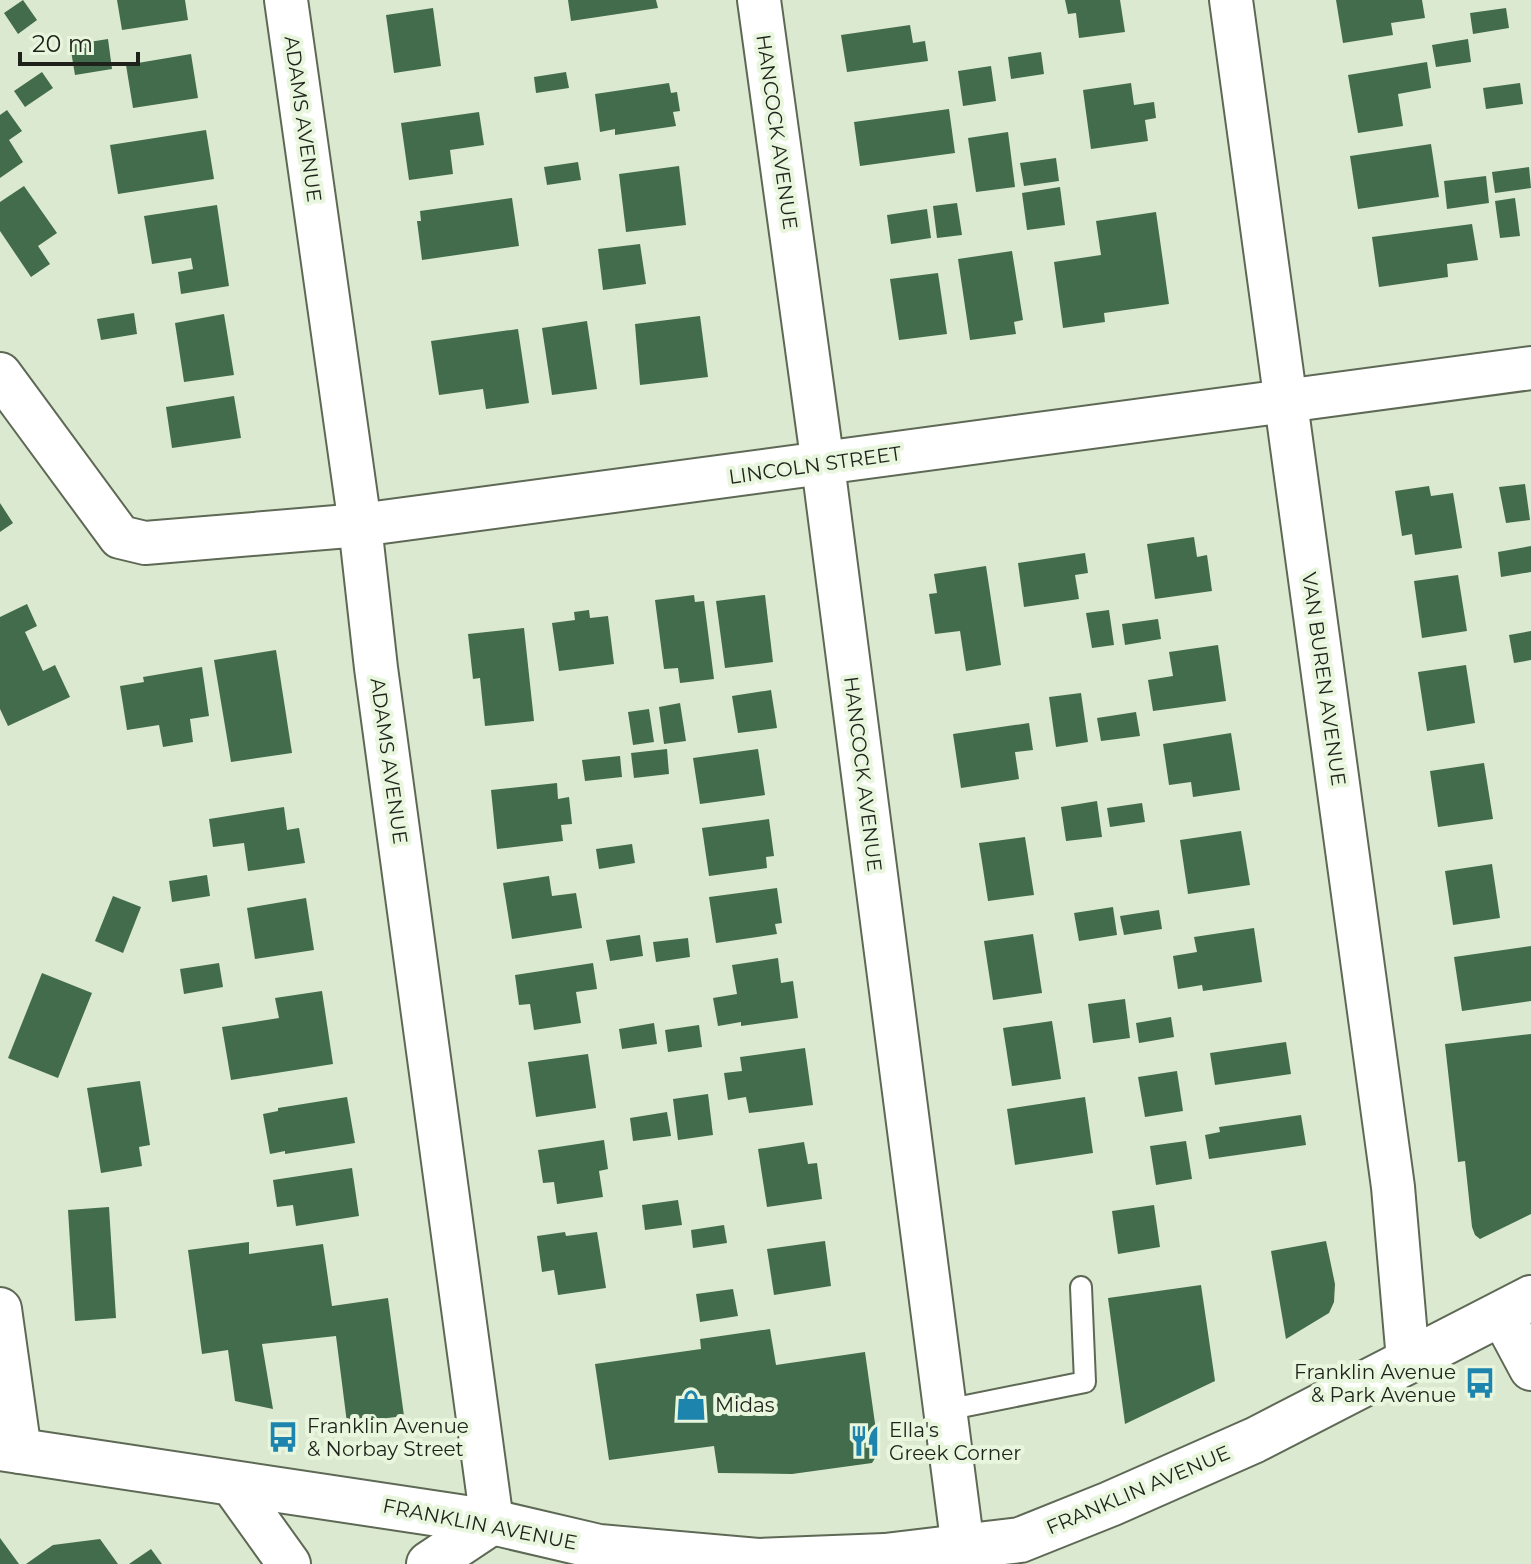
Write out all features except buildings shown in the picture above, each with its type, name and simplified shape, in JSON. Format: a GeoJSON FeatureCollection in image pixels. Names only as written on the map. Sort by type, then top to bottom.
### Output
{"type":"FeatureCollection","features":[{"type":"Feature","properties":{"kind":"main road","name":"FRANKLIN AVENUE"},"geometry":{"type":"LineString","coordinates":[[10,1450],[492,1522],[599,1547],[758,1561],[885,1556],[1020,1540],[1255,1440],[1516,1305]]}},
{"type":"Feature","properties":{"kind":"main road"},"geometry":{"type":"LineString","coordinates":[[429,1564],[492,1522]]}},
{"type":"Feature","properties":{"kind":"street","name":"ADAMS AVENUE"},"geometry":{"type":"LineString","coordinates":[[286,0],[360,525],[378,684],[492,1522]]}},
{"type":"Feature","properties":{"kind":"street","name":"HANCOCK AVENUE"},"geometry":{"type":"LineString","coordinates":[[759,0],[823,465],[963,1548]]}},
{"type":"Feature","properties":{"kind":"street","name":"VAN BUREN AVENUE"},"geometry":{"type":"LineString","coordinates":[[1231,0],[1393,1187],[1408,1360]]}},
{"type":"Feature","properties":{"kind":"street","name":"LINCOLN STREET"},"geometry":{"type":"LineString","coordinates":[[0,374],[120,537],[145,543],[360,525],[1531,368]]}},
{"type":"Feature","properties":{"kind":"street"},"geometry":{"type":"LineString","coordinates":[[1516,1305],[1531,1369]]}},
{"type":"Feature","properties":{"kind":"street"},"geometry":{"type":"LineString","coordinates":[[0,1309],[10,1450]]}},
{"type":"Feature","properties":{"kind":"street"},"geometry":{"type":"LineString","coordinates":[[231,1483],[289,1564]]}},
{"type":"Feature","properties":{"kind":"lane"},"geometry":{"type":"LineString","coordinates":[[946,1410],[1085,1382],[1081,1287]]}},
{"type":"Feature","properties":{"kind":"place","name":"Franklin Avenue & Park Avenue"},"geometry":{"type":"Point","coordinates":[1480,1383]}},
{"type":"Feature","properties":{"kind":"place","name":"Midas"},"geometry":{"type":"Point","coordinates":[691,1405]}},
{"type":"Feature","properties":{"kind":"place","name":"Franklin Avenue & Norbay Street"},"geometry":{"type":"Point","coordinates":[283,1437]}},
{"type":"Feature","properties":{"kind":"place","name":"Ella's Greek Corner"},"geometry":{"type":"Point","coordinates":[865,1441]}}]}
